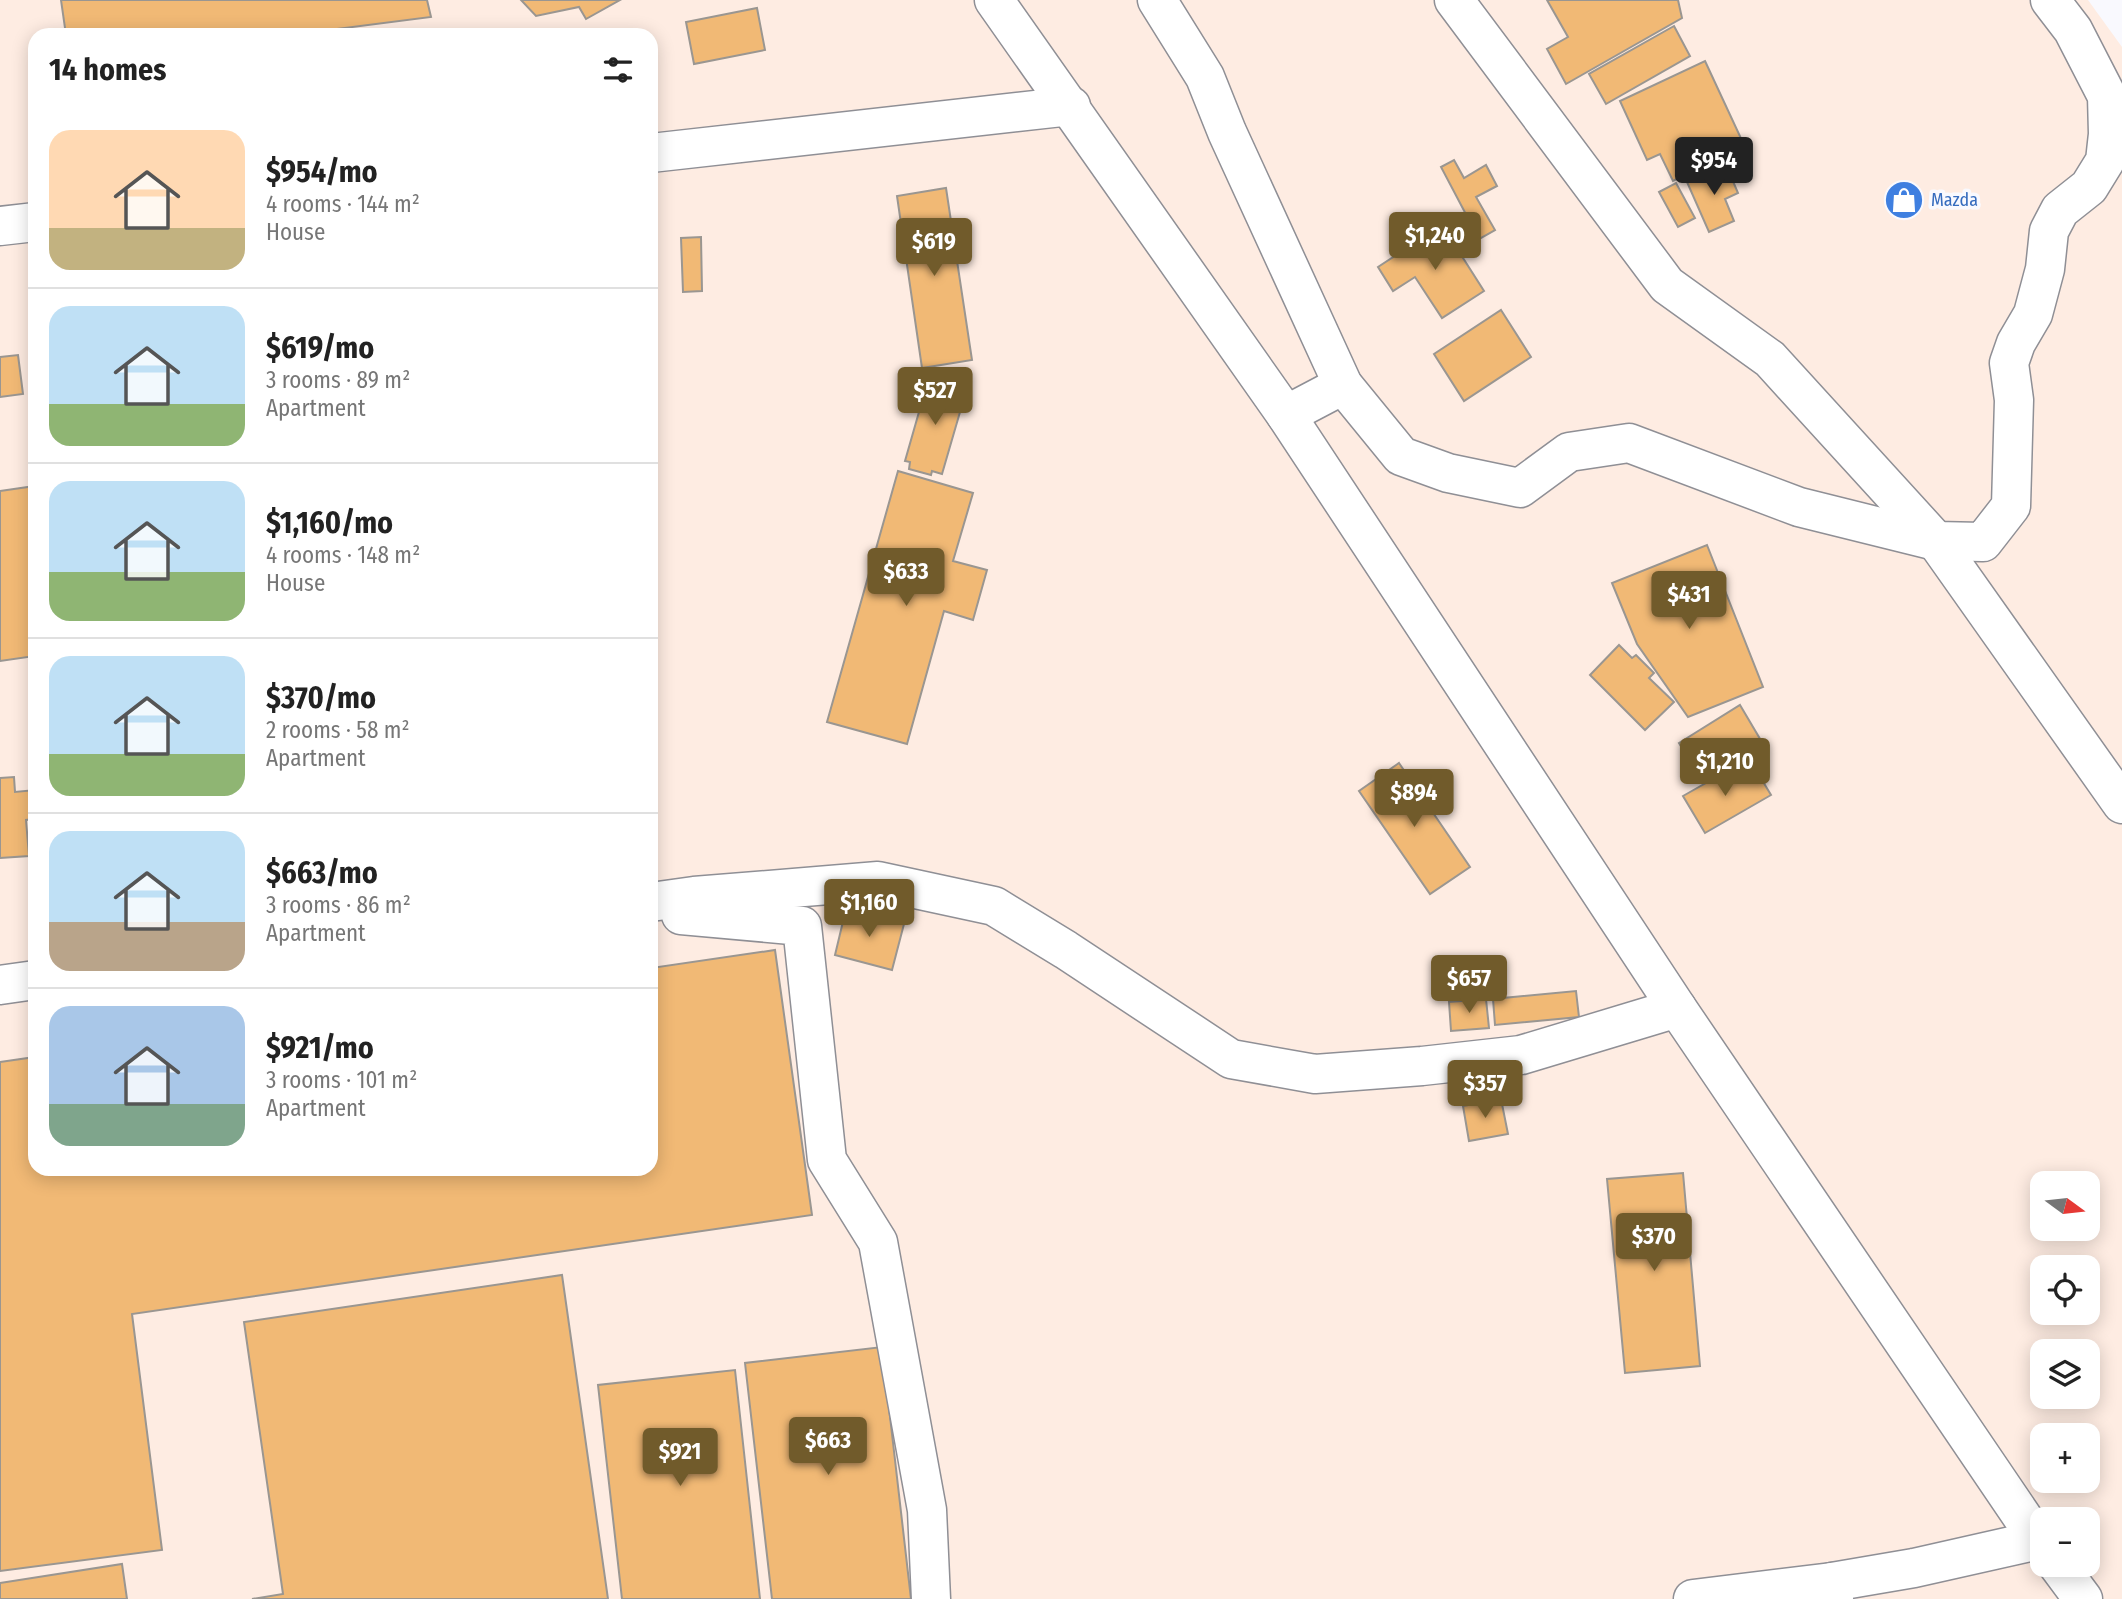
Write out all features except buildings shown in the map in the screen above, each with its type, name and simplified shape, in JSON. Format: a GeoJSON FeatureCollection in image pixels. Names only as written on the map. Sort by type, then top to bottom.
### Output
{"type":"FeatureCollection","features":[{"type":"Feature","properties":{"kind":"street"},"geometry":{"type":"LineString","coordinates":[[994,0],[1286,415],[1677,1009],[2030,1528]]}},
{"type":"Feature","properties":{"kind":"street"},"geometry":{"type":"LineString","coordinates":[[1157,0],[1205,77],[1227,132],[1343,385],[1401,456],[1448,473],[1520,488],[1569,452],[1629,443],[1799,507],[1936,541],[1983,542],[2011,506],[2014,400],[2009,363],[2016,343],[2033,314],[2045,269],[2049,231],[2060,210],[2089,187],[2105,161],[2115,106],[2073,30],[2050,0]]}},
{"type":"Feature","properties":{"kind":"street"},"geometry":{"type":"LineString","coordinates":[[1454,0],[1667,285],[1770,359],[1936,541],[2122,804]]}},
{"type":"Feature","properties":{"kind":"street"},"geometry":{"type":"LineString","coordinates":[[658,152],[1070,106]]}},
{"type":"Feature","properties":{"kind":"street"},"geometry":{"type":"LineString","coordinates":[[0,226],[28,223]]}},
{"type":"Feature","properties":{"kind":"street"},"geometry":{"type":"LineString","coordinates":[[1286,415],[1343,385]]}},
{"type":"Feature","properties":{"kind":"street"},"geometry":{"type":"LineString","coordinates":[[658,901],[878,881],[994,906],[1231,1059],[1314,1074],[1521,1055],[1677,1009]]}},
{"type":"Feature","properties":{"kind":"street"},"geometry":{"type":"LineString","coordinates":[[658,913],[802,926],[827,1160],[878,1242],[927,1510],[932,1599]]}},
{"type":"Feature","properties":{"kind":"street"},"geometry":{"type":"LineString","coordinates":[[0,985],[28,981]]}},
{"type":"Feature","properties":{"kind":"street"},"geometry":{"type":"LineString","coordinates":[[1693,1599],[1833,1590],[1914,1568],[2030,1552]]}},
{"type":"Feature","properties":{"kind":"street"},"geometry":{"type":"LineString","coordinates":[[2066,1577],[2083,1599]]}},
{"type":"Feature","properties":{"kind":"shaded area"},"geometry":{"type":"Polygon","coordinates":[[[0,0],[2088,0],[2122,47],[2122,1599],[0,1599],[0,0]]]}},
{"type":"Feature","properties":{"kind":"place","name":"Mazda"},"geometry":{"type":"Point","coordinates":[1904,200]}}]}
